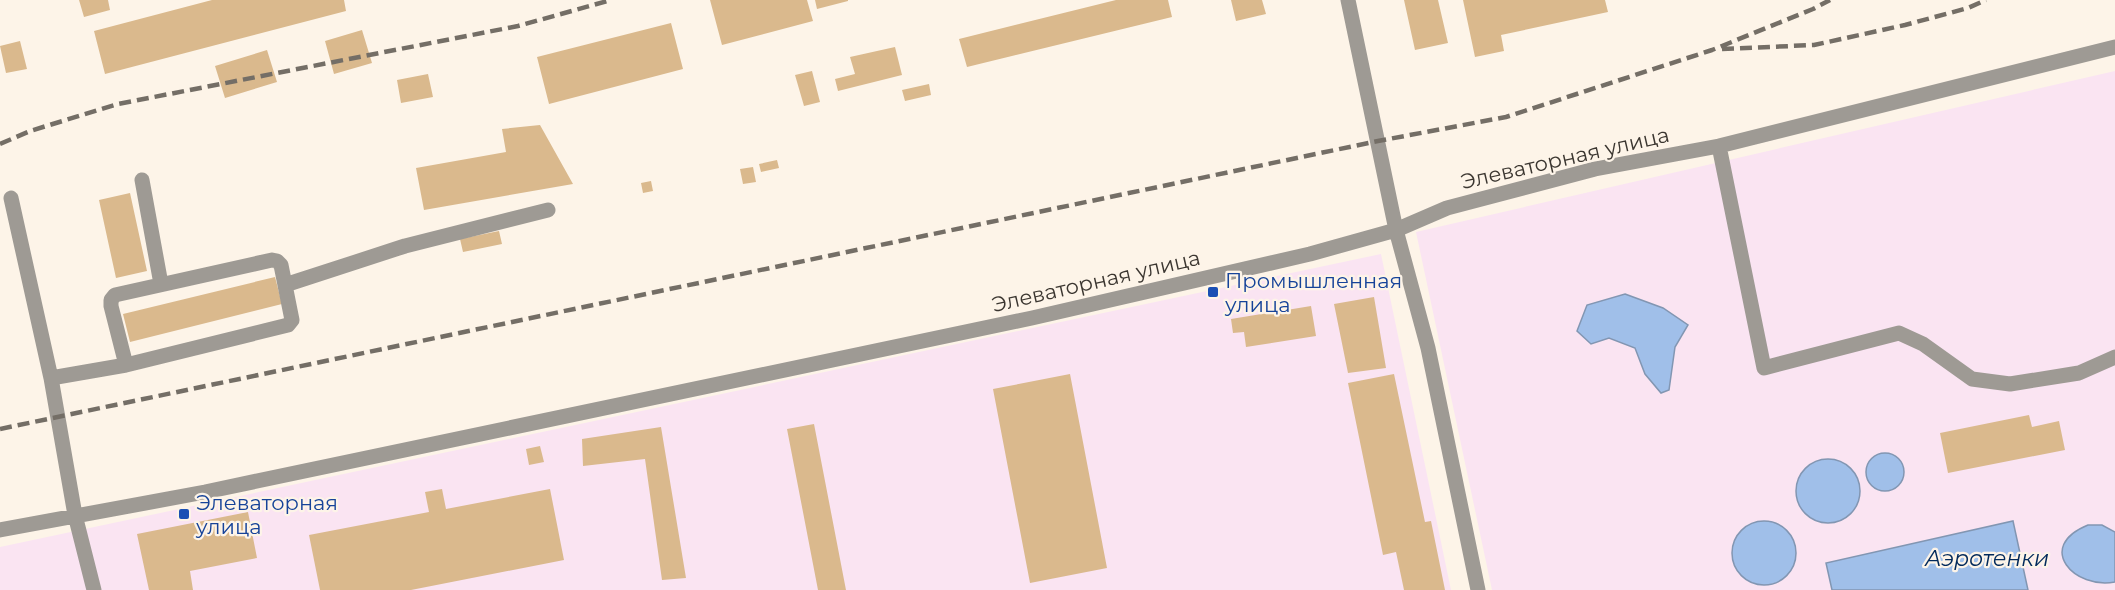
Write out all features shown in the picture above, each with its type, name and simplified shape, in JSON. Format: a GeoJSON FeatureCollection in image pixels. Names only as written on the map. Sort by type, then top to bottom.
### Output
{"type":"FeatureCollection","features":[{"type":"Feature","properties":{"kind":"street"},"geometry":{"type":"LineString","coordinates":[[1348,0],[1396,230],[1428,348],[1478,590]]}},
{"type":"Feature","properties":{"kind":"street","name":"Элеваторная улица"},"geometry":{"type":"LineString","coordinates":[[0,530],[206,492],[1032,318],[1310,254],[1396,230],[1447,208],[1584,172],[1719,146],[2115,47]]}},
{"type":"Feature","properties":{"kind":"street"},"geometry":{"type":"LineString","coordinates":[[1719,146],[1764,368],[1899,333],[1923,344],[1972,379],[2010,384],[2079,373],[2115,357]]}},
{"type":"Feature","properties":{"kind":"street"},"geometry":{"type":"LineString","coordinates":[[142,180],[161,284]]}},
{"type":"Feature","properties":{"kind":"street"},"geometry":{"type":"LineString","coordinates":[[11,198],[51,378],[75,515],[94,590]]}},
{"type":"Feature","properties":{"kind":"street"},"geometry":{"type":"LineString","coordinates":[[285,285],[405,246],[548,210]]}},
{"type":"Feature","properties":{"kind":"street"},"geometry":{"type":"LineString","coordinates":[[51,378],[126,364],[288,325],[292,320],[281,265],[272,260],[115,295],[111,300],[111,306],[126,364]]}},
{"type":"Feature","properties":{"kind":"shaded area"},"geometry":{"type":"Polygon","coordinates":[[[2115,71],[2115,590],[1492,590],[1416,232],[2115,71]]]}},
{"type":"Feature","properties":{"kind":"shaded area"},"geometry":{"type":"Polygon","coordinates":[[[1381,254],[1451,590],[0,590],[0,547],[1381,254]]]}},
{"type":"Feature","properties":{"kind":"water"},"geometry":{"type":"Polygon","coordinates":[[[1625,294],[1663,308],[1688,325],[1675,347],[1669,390],[1661,393],[1645,374],[1635,348],[1609,338],[1591,344],[1577,331],[1587,305],[1625,294]]]}},
{"type":"Feature","properties":{"kind":"water"},"geometry":{"type":"Polygon","coordinates":[[[1885,453],[1899,458],[1904,472],[1899,486],[1885,491],[1871,486],[1866,472],[1871,458],[1885,453]]]}},
{"type":"Feature","properties":{"kind":"water"},"geometry":{"type":"Polygon","coordinates":[[[1822,459],[1834,459],[1851,468],[1858,479],[1860,491],[1858,503],[1851,514],[1834,523],[1822,523],[1810,518],[1801,509],[1796,497],[1796,485],[1801,473],[1810,464],[1822,459]]]}},
{"type":"Feature","properties":{"kind":"water"},"geometry":{"type":"Polygon","coordinates":[[[1758,521],[1770,521],[1787,530],[1794,541],[1796,553],[1794,565],[1787,576],[1770,585],[1758,585],[1746,580],[1737,571],[1732,559],[1732,547],[1737,535],[1746,526],[1758,521]]]}},
{"type":"Feature","properties":{"kind":"water","name":"Аэротенки"},"geometry":{"type":"Polygon","coordinates":[[[2013,521],[2028,590],[1832,590],[1826,563],[2013,521]]]}},
{"type":"Feature","properties":{"kind":"water"},"geometry":{"type":"Polygon","coordinates":[[[2088,525],[2102,525],[2115,532],[2115,582],[2100,583],[2086,580],[2066,565],[2062,555],[2064,544],[2072,534],[2088,525]]]}},
{"type":"Feature","properties":{"kind":"building"},"geometry":{"type":"Polygon","coordinates":[[[79,0],[108,0],[110,10],[84,17],[79,0]]]}},
{"type":"Feature","properties":{"kind":"building"},"geometry":{"type":"Polygon","coordinates":[[[212,0],[344,0],[346,11],[105,74],[94,31],[212,0]]]}},
{"type":"Feature","properties":{"kind":"building"},"geometry":{"type":"Polygon","coordinates":[[[710,0],[807,0],[813,21],[722,45],[710,0]]]}},
{"type":"Feature","properties":{"kind":"building"},"geometry":{"type":"Polygon","coordinates":[[[815,0],[848,0],[848,1],[817,9],[815,0]]]}},
{"type":"Feature","properties":{"kind":"building"},"geometry":{"type":"Polygon","coordinates":[[[1116,0],[1168,0],[1172,17],[967,67],[959,39],[1116,0]]]}},
{"type":"Feature","properties":{"kind":"building"},"geometry":{"type":"Polygon","coordinates":[[[1231,0],[1262,0],[1266,14],[1236,21],[1231,0]]]}},
{"type":"Feature","properties":{"kind":"building"},"geometry":{"type":"Polygon","coordinates":[[[1404,0],[1438,0],[1448,43],[1415,50],[1404,0]]]}},
{"type":"Feature","properties":{"kind":"building"},"geometry":{"type":"Polygon","coordinates":[[[1463,0],[1605,0],[1608,12],[1501,35],[1504,51],[1475,57],[1463,0]]]}},
{"type":"Feature","properties":{"kind":"building"},"geometry":{"type":"Polygon","coordinates":[[[671,23],[683,69],[549,104],[537,57],[671,23]]]}},
{"type":"Feature","properties":{"kind":"building"},"geometry":{"type":"Polygon","coordinates":[[[362,30],[372,63],[334,74],[325,41],[362,30]]]}},
{"type":"Feature","properties":{"kind":"building"},"geometry":{"type":"Polygon","coordinates":[[[20,41],[27,69],[6,73],[0,46],[20,41]]]}},
{"type":"Feature","properties":{"kind":"building"},"geometry":{"type":"Polygon","coordinates":[[[895,47],[902,75],[838,91],[835,79],[855,74],[850,57],[895,47]]]}},
{"type":"Feature","properties":{"kind":"building"},"geometry":{"type":"Polygon","coordinates":[[[267,50],[277,82],[225,98],[215,66],[267,50]]]}},
{"type":"Feature","properties":{"kind":"building"},"geometry":{"type":"Polygon","coordinates":[[[812,71],[820,102],[804,106],[795,75],[812,71]]]}},
{"type":"Feature","properties":{"kind":"building"},"geometry":{"type":"Polygon","coordinates":[[[428,74],[433,97],[401,103],[397,80],[428,74]]]}},
{"type":"Feature","properties":{"kind":"building"},"geometry":{"type":"Polygon","coordinates":[[[929,84],[931,95],[905,101],[902,90],[929,84]]]}},
{"type":"Feature","properties":{"kind":"building"},"geometry":{"type":"Polygon","coordinates":[[[540,125],[573,184],[424,210],[416,168],[506,152],[502,129],[540,125]]]}},
{"type":"Feature","properties":{"kind":"building"},"geometry":{"type":"Polygon","coordinates":[[[777,160],[779,168],[761,172],[759,164],[777,160]]]}},
{"type":"Feature","properties":{"kind":"building"},"geometry":{"type":"Polygon","coordinates":[[[753,167],[756,182],[743,184],[740,169],[753,167]]]}},
{"type":"Feature","properties":{"kind":"building"},"geometry":{"type":"Polygon","coordinates":[[[651,181],[653,191],[643,193],[641,183],[651,181]]]}},
{"type":"Feature","properties":{"kind":"building"},"geometry":{"type":"Polygon","coordinates":[[[130,193],[147,271],[116,278],[99,200],[130,193]]]}},
{"type":"Feature","properties":{"kind":"building"},"geometry":{"type":"Polygon","coordinates":[[[499,231],[502,244],[463,252],[460,239],[499,231]]]}},
{"type":"Feature","properties":{"kind":"building"},"geometry":{"type":"Polygon","coordinates":[[[275,277],[282,304],[130,342],[123,314],[275,277]]]}},
{"type":"Feature","properties":{"kind":"building"},"geometry":{"type":"Polygon","coordinates":[[[1374,297],[1386,368],[1348,373],[1334,304],[1374,297]]]}},
{"type":"Feature","properties":{"kind":"building"},"geometry":{"type":"Polygon","coordinates":[[[1311,306],[1316,336],[1246,347],[1244,332],[1233,333],[1231,319],[1311,306]]]}},
{"type":"Feature","properties":{"kind":"building"},"geometry":{"type":"Polygon","coordinates":[[[1070,374],[1107,568],[1030,583],[993,389],[1070,374]]]}},
{"type":"Feature","properties":{"kind":"building"},"geometry":{"type":"Polygon","coordinates":[[[1394,374],[1425,522],[1431,521],[1445,590],[1404,590],[1396,552],[1383,555],[1348,383],[1394,374]]]}},
{"type":"Feature","properties":{"kind":"building"},"geometry":{"type":"Polygon","coordinates":[[[2029,415],[2032,427],[2059,421],[2065,450],[1948,473],[1940,433],[2029,415]]]}},
{"type":"Feature","properties":{"kind":"building"},"geometry":{"type":"Polygon","coordinates":[[[814,424],[846,590],[818,590],[787,429],[814,424]]]}},
{"type":"Feature","properties":{"kind":"building"},"geometry":{"type":"Polygon","coordinates":[[[661,427],[686,578],[662,580],[645,459],[583,466],[582,439],[661,427]]]}},
{"type":"Feature","properties":{"kind":"building"},"geometry":{"type":"Polygon","coordinates":[[[540,446],[544,462],[529,465],[526,449],[540,446]]]}},
{"type":"Feature","properties":{"kind":"building"},"geometry":{"type":"Polygon","coordinates":[[[442,489],[446,509],[550,489],[564,560],[411,590],[320,590],[309,535],[429,512],[425,492],[442,489]]]}},
{"type":"Feature","properties":{"kind":"building"},"geometry":{"type":"Polygon","coordinates":[[[248,512],[257,558],[190,571],[193,590],[149,590],[137,534],[248,512]]]}},
{"type":"Feature","properties":{"kind":"railway"},"geometry":{"type":"LineString","coordinates":[[0,144],[30,131],[118,104],[518,26],[611,0]]}},
{"type":"Feature","properties":{"kind":"railway"},"geometry":{"type":"LineString","coordinates":[[0,429],[1378,141],[1506,117],[1712,50],[1830,0]]}},
{"type":"Feature","properties":{"kind":"railway"},"geometry":{"type":"LineString","coordinates":[[1722,49],[1814,45],[1905,25],[1968,8],[1986,0]]}},
{"type":"Feature","properties":{"kind":"place","name":"Промышленная улица"},"geometry":{"type":"Point","coordinates":[1213,292]}},
{"type":"Feature","properties":{"kind":"place","name":"Элеваторная улица"},"geometry":{"type":"Point","coordinates":[184,514]}}]}
